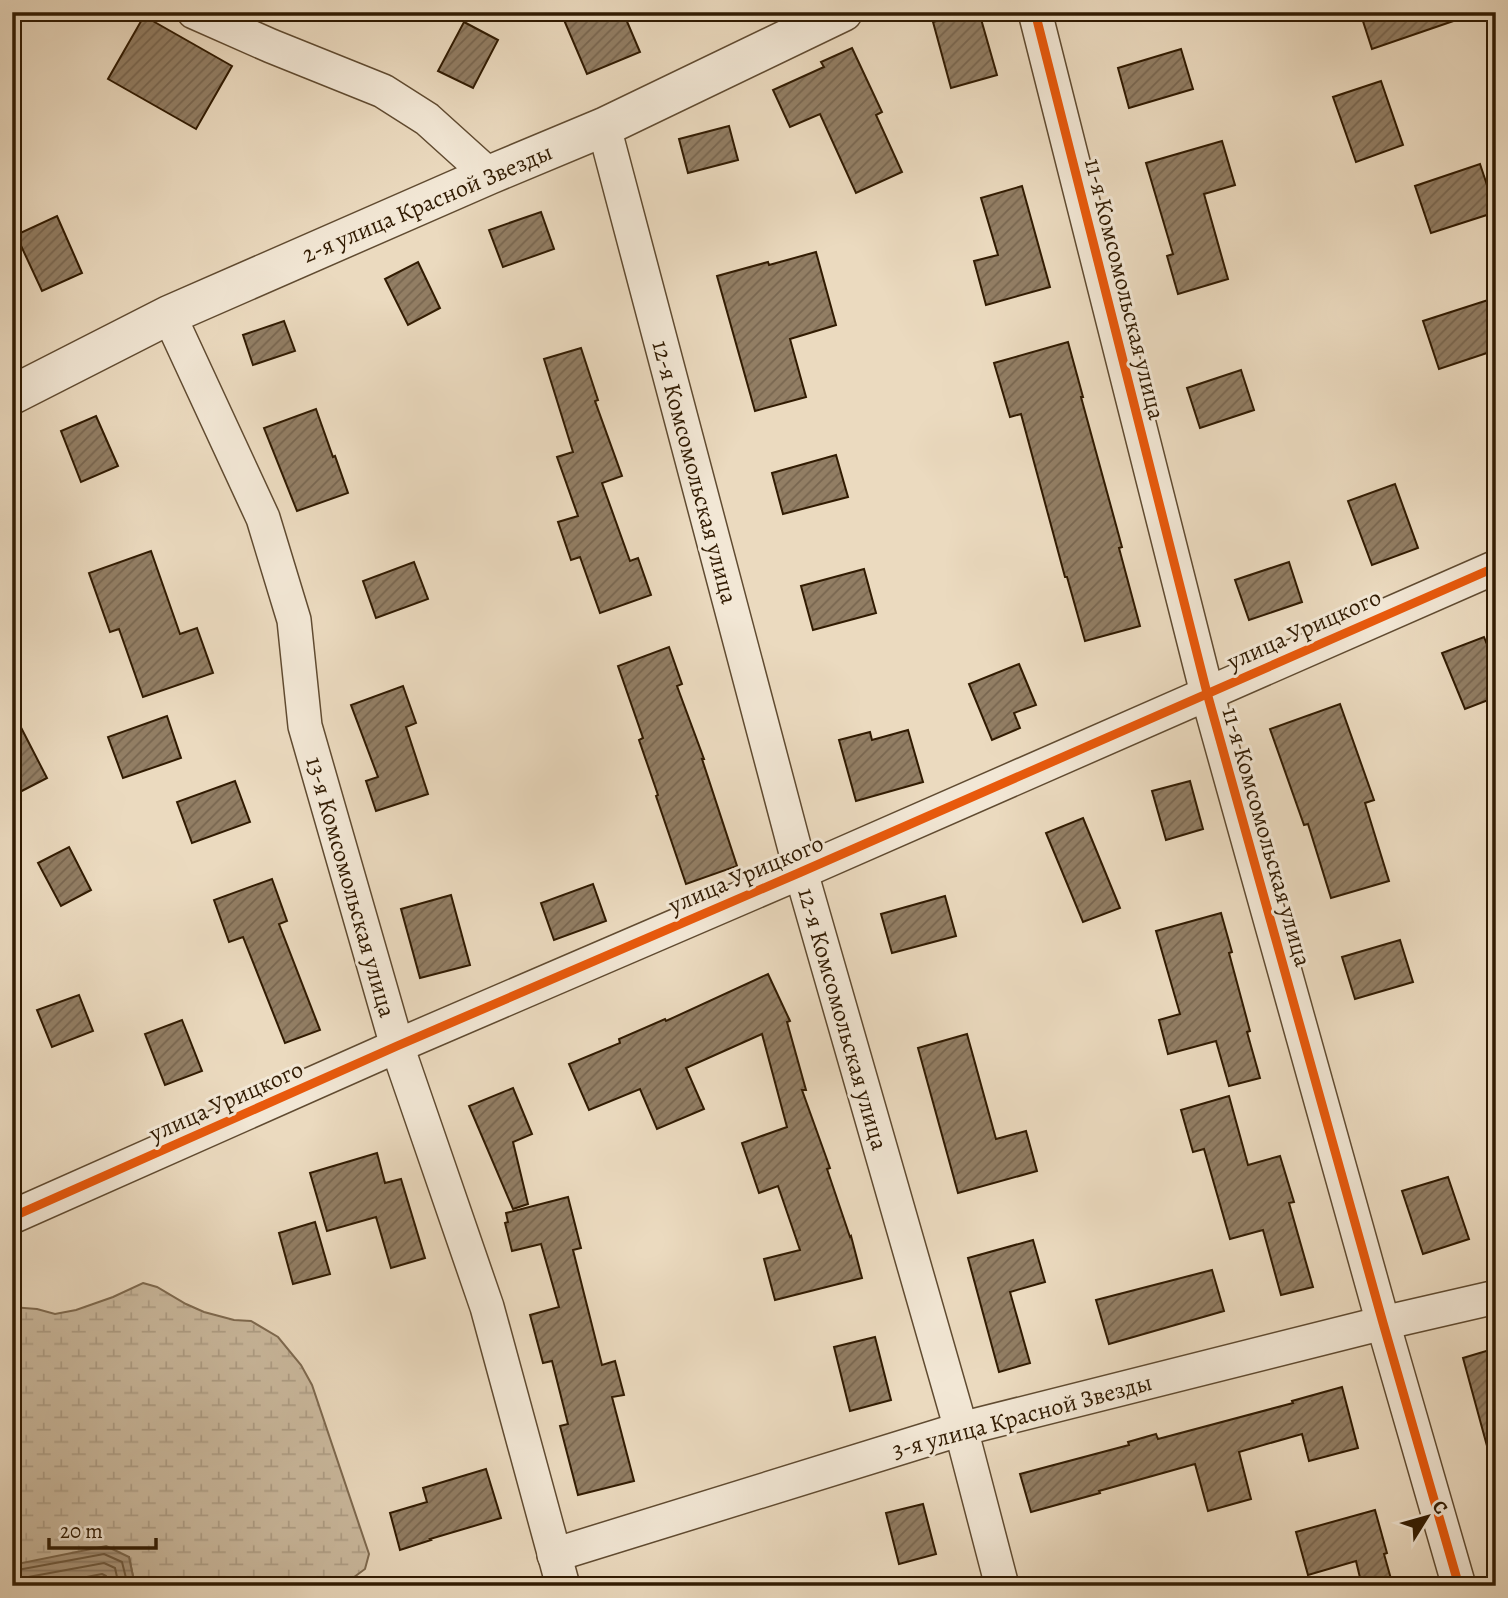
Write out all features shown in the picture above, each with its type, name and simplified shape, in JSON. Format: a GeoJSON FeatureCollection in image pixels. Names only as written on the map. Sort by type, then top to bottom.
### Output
{"type":"FeatureCollection","features":[{"type":"Feature","properties":{"kind":"street"},"geometry":{"type":"LineString","coordinates":[[194,12],[383,91],[427,119],[489,175]]}},
{"type":"Feature","properties":{"kind":"street","name":"2-я улица Красной Звезды"},"geometry":{"type":"LineString","coordinates":[[12,395],[169,315],[604,127],[843,12]]}},
{"type":"Feature","properties":{"kind":"street","name":"11-я Комсомольская улица"},"geometry":{"type":"LineString","coordinates":[[1035,12],[1207,692],[1459,1586]]}},
{"type":"Feature","properties":{"kind":"street","name":"12-я Комсомольская улица"},"geometry":{"type":"LineString","coordinates":[[604,127],[801,872],[961,1429],[1002,1586]]}},
{"type":"Feature","properties":{"kind":"street","name":"13-я Комсомольская улица"},"geometry":{"type":"LineString","coordinates":[[169,315],[263,518],[294,620],[305,726],[397,1046],[487,1307],[559,1570]]}},
{"type":"Feature","properties":{"kind":"street","name":"улица Урицкого"},"geometry":{"type":"LineString","coordinates":[[12,1217],[397,1046],[1496,567]]}},
{"type":"Feature","properties":{"kind":"street","name":"3-я улица Красной Звезды"},"geometry":{"type":"LineString","coordinates":[[559,1570],[961,1429],[1496,1297]]}},
{"type":"Feature","properties":{"kind":"green space"},"geometry":{"type":"Polygon","coordinates":[[[143,1283],[157,1287],[204,1312],[234,1320],[251,1321],[278,1337],[301,1365],[312,1385],[369,1554],[365,1569],[342,1586],[135,1586],[129,1557],[12,1565],[12,1307],[55,1314],[113,1297],[143,1283]]]}},
{"type":"Feature","properties":{"kind":"water"},"geometry":{"type":"Polygon","coordinates":[[[106,1546],[129,1557],[135,1586],[12,1586],[12,1565],[106,1546]]]}},
{"type":"Feature","properties":{"kind":"building"},"geometry":{"type":"Polygon","coordinates":[[[582,12],[623,12],[640,52],[587,74],[564,20],[582,12]]]}},
{"type":"Feature","properties":{"kind":"building"},"geometry":{"type":"Polygon","coordinates":[[[967,12],[979,12],[997,75],[951,88],[933,22],[967,12]]]}},
{"type":"Feature","properties":{"kind":"building"},"geometry":{"type":"Polygon","coordinates":[[[1360,12],[1464,12],[1465,17],[1372,49],[1360,12]]]}},
{"type":"Feature","properties":{"kind":"building"},"geometry":{"type":"Polygon","coordinates":[[[144,16],[232,66],[196,129],[108,79],[144,16]]]}},
{"type":"Feature","properties":{"kind":"building"},"geometry":{"type":"Polygon","coordinates":[[[464,22],[498,40],[473,88],[438,71],[464,22]]]}},
{"type":"Feature","properties":{"kind":"building"},"geometry":{"type":"Polygon","coordinates":[[[852,48],[882,112],[876,115],[902,172],[856,193],[820,114],[790,127],[773,90],[824,67],[821,62],[852,48]]]}},
{"type":"Feature","properties":{"kind":"building"},"geometry":{"type":"Polygon","coordinates":[[[1181,49],[1193,89],[1129,108],[1118,68],[1181,49]]]}},
{"type":"Feature","properties":{"kind":"building"},"geometry":{"type":"Polygon","coordinates":[[[1381,81],[1403,145],[1356,162],[1333,97],[1381,81]]]}},
{"type":"Feature","properties":{"kind":"building"},"geometry":{"type":"Polygon","coordinates":[[[729,126],[738,160],[688,173],[679,139],[729,126]]]}},
{"type":"Feature","properties":{"kind":"building"},"geometry":{"type":"Polygon","coordinates":[[[1222,141],[1235,185],[1204,194],[1228,279],[1178,294],[1167,256],[1173,254],[1146,163],[1222,141]]]}},
{"type":"Feature","properties":{"kind":"building"},"geometry":{"type":"Polygon","coordinates":[[[1480,164],[1496,212],[1431,233],[1415,186],[1480,164]]]}},
{"type":"Feature","properties":{"kind":"building"},"geometry":{"type":"Polygon","coordinates":[[[1022,186],[1050,287],[986,305],[974,261],[998,255],[981,198],[1022,186]]]}},
{"type":"Feature","properties":{"kind":"building"},"geometry":{"type":"Polygon","coordinates":[[[541,212],[554,249],[503,267],[489,230],[541,212]]]}},
{"type":"Feature","properties":{"kind":"building"},"geometry":{"type":"Polygon","coordinates":[[[57,216],[82,273],[42,291],[16,235],[57,216]]]}},
{"type":"Feature","properties":{"kind":"building"},"geometry":{"type":"Polygon","coordinates":[[[816,252],[836,325],[790,339],[806,397],[755,411],[717,276],[816,252]]]}},
{"type":"Feature","properties":{"kind":"building"},"geometry":{"type":"Polygon","coordinates":[[[418,262],[440,308],[408,325],[385,279],[418,262]]]}},
{"type":"Feature","properties":{"kind":"building"},"geometry":{"type":"Polygon","coordinates":[[[1488,300],[1496,325],[1496,350],[1439,369],[1423,321],[1488,300]]]}},
{"type":"Feature","properties":{"kind":"building"},"geometry":{"type":"Polygon","coordinates":[[[284,321],[295,351],[253,365],[243,335],[284,321]]]}},
{"type":"Feature","properties":{"kind":"building"},"geometry":{"type":"Polygon","coordinates":[[[1068,342],[1140,626],[1085,641],[1021,414],[1010,417],[994,363],[1068,342]]]}},
{"type":"Feature","properties":{"kind":"building"},"geometry":{"type":"Polygon","coordinates":[[[581,348],[598,400],[595,401],[622,476],[602,483],[630,561],[638,558],[651,595],[600,613],[580,557],[571,560],[558,522],[578,516],[557,457],[573,452],[544,359],[581,348]]]}},
{"type":"Feature","properties":{"kind":"building"},"geometry":{"type":"Polygon","coordinates":[[[1241,370],[1254,410],[1200,428],[1187,388],[1241,370]]]}},
{"type":"Feature","properties":{"kind":"building"},"geometry":{"type":"Polygon","coordinates":[[[316,409],[348,493],[297,511],[264,428],[316,409]]]}},
{"type":"Feature","properties":{"kind":"building"},"geometry":{"type":"Polygon","coordinates":[[[96,416],[118,466],[81,482],[61,431],[96,416]]]}},
{"type":"Feature","properties":{"kind":"building"},"geometry":{"type":"Polygon","coordinates":[[[836,455],[848,497],[783,514],[772,473],[836,455]]]}},
{"type":"Feature","properties":{"kind":"building"},"geometry":{"type":"Polygon","coordinates":[[[1395,484],[1418,548],[1372,565],[1348,501],[1395,484]]]}},
{"type":"Feature","properties":{"kind":"building"},"geometry":{"type":"Polygon","coordinates":[[[151,551],[180,634],[197,628],[213,673],[143,697],[119,629],[110,632],[89,573],[151,551]]]}},
{"type":"Feature","properties":{"kind":"building"},"geometry":{"type":"Polygon","coordinates":[[[414,562],[428,599],[376,618],[363,581],[414,562]]]}},
{"type":"Feature","properties":{"kind":"building"},"geometry":{"type":"Polygon","coordinates":[[[1289,562],[1302,602],[1249,620],[1235,580],[1289,562]]]}},
{"type":"Feature","properties":{"kind":"building"},"geometry":{"type":"Polygon","coordinates":[[[864,569],[876,613],[813,630],[801,586],[864,569]]]}},
{"type":"Feature","properties":{"kind":"building"},"geometry":{"type":"Polygon","coordinates":[[[1484,637],[1496,667],[1496,697],[1465,709],[1442,653],[1484,637]]]}},
{"type":"Feature","properties":{"kind":"building"},"geometry":{"type":"Polygon","coordinates":[[[669,647],[682,684],[677,686],[704,759],[737,866],[686,884],[656,796],[658,795],[639,740],[643,738],[618,666],[669,647]]]}},
{"type":"Feature","properties":{"kind":"building"},"geometry":{"type":"Polygon","coordinates":[[[1019,664],[1036,705],[1014,713],[1020,728],[992,740],[969,684],[1019,664]]]}},
{"type":"Feature","properties":{"kind":"building"},"geometry":{"type":"Polygon","coordinates":[[[403,686],[416,723],[406,727],[428,794],[376,811],[366,781],[378,777],[351,705],[403,686]]]}},
{"type":"Feature","properties":{"kind":"building"},"geometry":{"type":"Polygon","coordinates":[[[1340,704],[1374,800],[1365,803],[1389,881],[1331,898],[1308,824],[1304,825],[1270,729],[1340,704]]]}},
{"type":"Feature","properties":{"kind":"building"},"geometry":{"type":"Polygon","coordinates":[[[12,710],[47,778],[12,796],[12,710]]]}},
{"type":"Feature","properties":{"kind":"building"},"geometry":{"type":"Polygon","coordinates":[[[167,716],[181,758],[123,778],[108,737],[167,716]]]}},
{"type":"Feature","properties":{"kind":"building"},"geometry":{"type":"Polygon","coordinates":[[[908,730],[923,782],[856,801],[839,740],[870,732],[872,740],[908,730]]]}},
{"type":"Feature","properties":{"kind":"building"},"geometry":{"type":"Polygon","coordinates":[[[235,781],[250,822],[192,843],[177,802],[235,781]]]}},
{"type":"Feature","properties":{"kind":"building"},"geometry":{"type":"Polygon","coordinates":[[[1190,781],[1203,829],[1166,840],[1152,791],[1190,781]]]}},
{"type":"Feature","properties":{"kind":"building"},"geometry":{"type":"Polygon","coordinates":[[[1083,818],[1120,908],[1083,922],[1046,833],[1083,818]]]}},
{"type":"Feature","properties":{"kind":"building"},"geometry":{"type":"Polygon","coordinates":[[[69,847],[91,890],[61,906],[38,863],[69,847]]]}},
{"type":"Feature","properties":{"kind":"building"},"geometry":{"type":"Polygon","coordinates":[[[272,879],[287,921],[279,924],[320,1030],[285,1043],[243,937],[229,942],[214,900],[272,879]]]}},
{"type":"Feature","properties":{"kind":"building"},"geometry":{"type":"Polygon","coordinates":[[[593,884],[606,921],[554,940],[541,903],[593,884]]]}},
{"type":"Feature","properties":{"kind":"building"},"geometry":{"type":"Polygon","coordinates":[[[451,895],[470,965],[420,978],[401,909],[451,895]]]}},
{"type":"Feature","properties":{"kind":"building"},"geometry":{"type":"Polygon","coordinates":[[[945,896],[956,936],[892,953],[881,914],[945,896]]]}},
{"type":"Feature","properties":{"kind":"building"},"geometry":{"type":"Polygon","coordinates":[[[1221,913],[1260,1078],[1229,1086],[1216,1041],[1168,1054],[1159,1020],[1180,1014],[1156,931],[1221,913]]]}},
{"type":"Feature","properties":{"kind":"building"},"geometry":{"type":"Polygon","coordinates":[[[1400,940],[1413,982],[1355,999],[1342,957],[1400,940]]]}},
{"type":"Feature","properties":{"kind":"building"},"geometry":{"type":"Polygon","coordinates":[[[768,974],[790,1021],[787,1022],[806,1090],[802,1090],[830,1168],[827,1169],[851,1236],[862,1278],[775,1300],[764,1259],[800,1250],[778,1186],[759,1193],[742,1143],[787,1127],[762,1034],[686,1068],[704,1109],[657,1129],[640,1089],[589,1110],[569,1064],[620,1043],[619,1039],[665,1019],[666,1021],[768,974]]]}},
{"type":"Feature","properties":{"kind":"building"},"geometry":{"type":"Polygon","coordinates":[[[79,995],[93,1031],[52,1047],[37,1010],[79,995]]]}},
{"type":"Feature","properties":{"kind":"building"},"geometry":{"type":"Polygon","coordinates":[[[182,1020],[202,1071],[165,1085],[145,1034],[182,1020]]]}},
{"type":"Feature","properties":{"kind":"building"},"geometry":{"type":"Polygon","coordinates":[[[967,1034],[996,1139],[1026,1131],[1037,1171],[958,1193],[918,1048],[967,1034]]]}},
{"type":"Feature","properties":{"kind":"building"},"geometry":{"type":"Polygon","coordinates":[[[513,1088],[532,1134],[513,1142],[528,1204],[513,1209],[469,1106],[513,1088]]]}},
{"type":"Feature","properties":{"kind":"building"},"geometry":{"type":"Polygon","coordinates":[[[1229,1096],[1248,1165],[1280,1156],[1294,1202],[1289,1203],[1313,1287],[1281,1295],[1263,1230],[1230,1239],[1204,1149],[1193,1152],[1181,1110],[1229,1096]]]}},
{"type":"Feature","properties":{"kind":"building"},"geometry":{"type":"Polygon","coordinates":[[[377,1153],[385,1183],[401,1179],[425,1258],[391,1268],[376,1217],[327,1231],[310,1173],[377,1153]]]}},
{"type":"Feature","properties":{"kind":"building"},"geometry":{"type":"Polygon","coordinates":[[[1448,1177],[1469,1239],[1423,1254],[1402,1191],[1448,1177]]]}},
{"type":"Feature","properties":{"kind":"building"},"geometry":{"type":"Polygon","coordinates":[[[568,1197],[581,1248],[573,1250],[602,1365],[615,1361],[624,1395],[612,1397],[634,1481],[578,1495],[560,1426],[568,1424],[552,1361],[543,1363],[530,1315],[559,1307],[541,1244],[512,1251],[505,1223],[508,1222],[506,1213],[568,1197]]]}},
{"type":"Feature","properties":{"kind":"building"},"geometry":{"type":"Polygon","coordinates":[[[315,1222],[330,1274],[293,1284],[279,1233],[315,1222]]]}},
{"type":"Feature","properties":{"kind":"building"},"geometry":{"type":"Polygon","coordinates":[[[1033,1240],[1045,1282],[1010,1292],[1030,1363],[999,1372],[968,1258],[1033,1240]]]}},
{"type":"Feature","properties":{"kind":"building"},"geometry":{"type":"Polygon","coordinates":[[[1212,1270],[1224,1311],[1109,1344],[1096,1300],[1212,1270]]]}},
{"type":"Feature","properties":{"kind":"building"},"geometry":{"type":"Polygon","coordinates":[[[875,1337],[891,1400],[850,1411],[834,1347],[875,1337]]]}},
{"type":"Feature","properties":{"kind":"building"},"geometry":{"type":"Polygon","coordinates":[[[1496,1348],[1496,1445],[1487,1446],[1463,1358],[1496,1348]]]}},
{"type":"Feature","properties":{"kind":"building"},"geometry":{"type":"Polygon","coordinates":[[[1342,1387],[1358,1448],[1309,1461],[1302,1434],[1239,1452],[1251,1499],[1208,1511],[1195,1464],[1031,1512],[1020,1474],[1129,1445],[1128,1442],[1156,1434],[1158,1439],[1342,1387]]]}},
{"type":"Feature","properties":{"kind":"building"},"geometry":{"type":"Polygon","coordinates":[[[486,1469],[501,1518],[400,1550],[390,1513],[427,1502],[423,1488],[486,1469]]]}},
{"type":"Feature","properties":{"kind":"building"},"geometry":{"type":"Polygon","coordinates":[[[923,1504],[936,1554],[899,1564],[886,1513],[923,1504]]]}},
{"type":"Feature","properties":{"kind":"building"},"geometry":{"type":"Polygon","coordinates":[[[1375,1510],[1393,1586],[1362,1586],[1356,1561],[1308,1575],[1296,1532],[1375,1510]]]}},
{"type":"Feature","properties":{"kind":"cycle path"},"geometry":{"type":"LineString","coordinates":[[1035,12],[1207,693],[1459,1586]]}},
{"type":"Feature","properties":{"kind":"cycle path"},"geometry":{"type":"LineString","coordinates":[[12,1217],[397,1046],[1496,567]]}}]}
